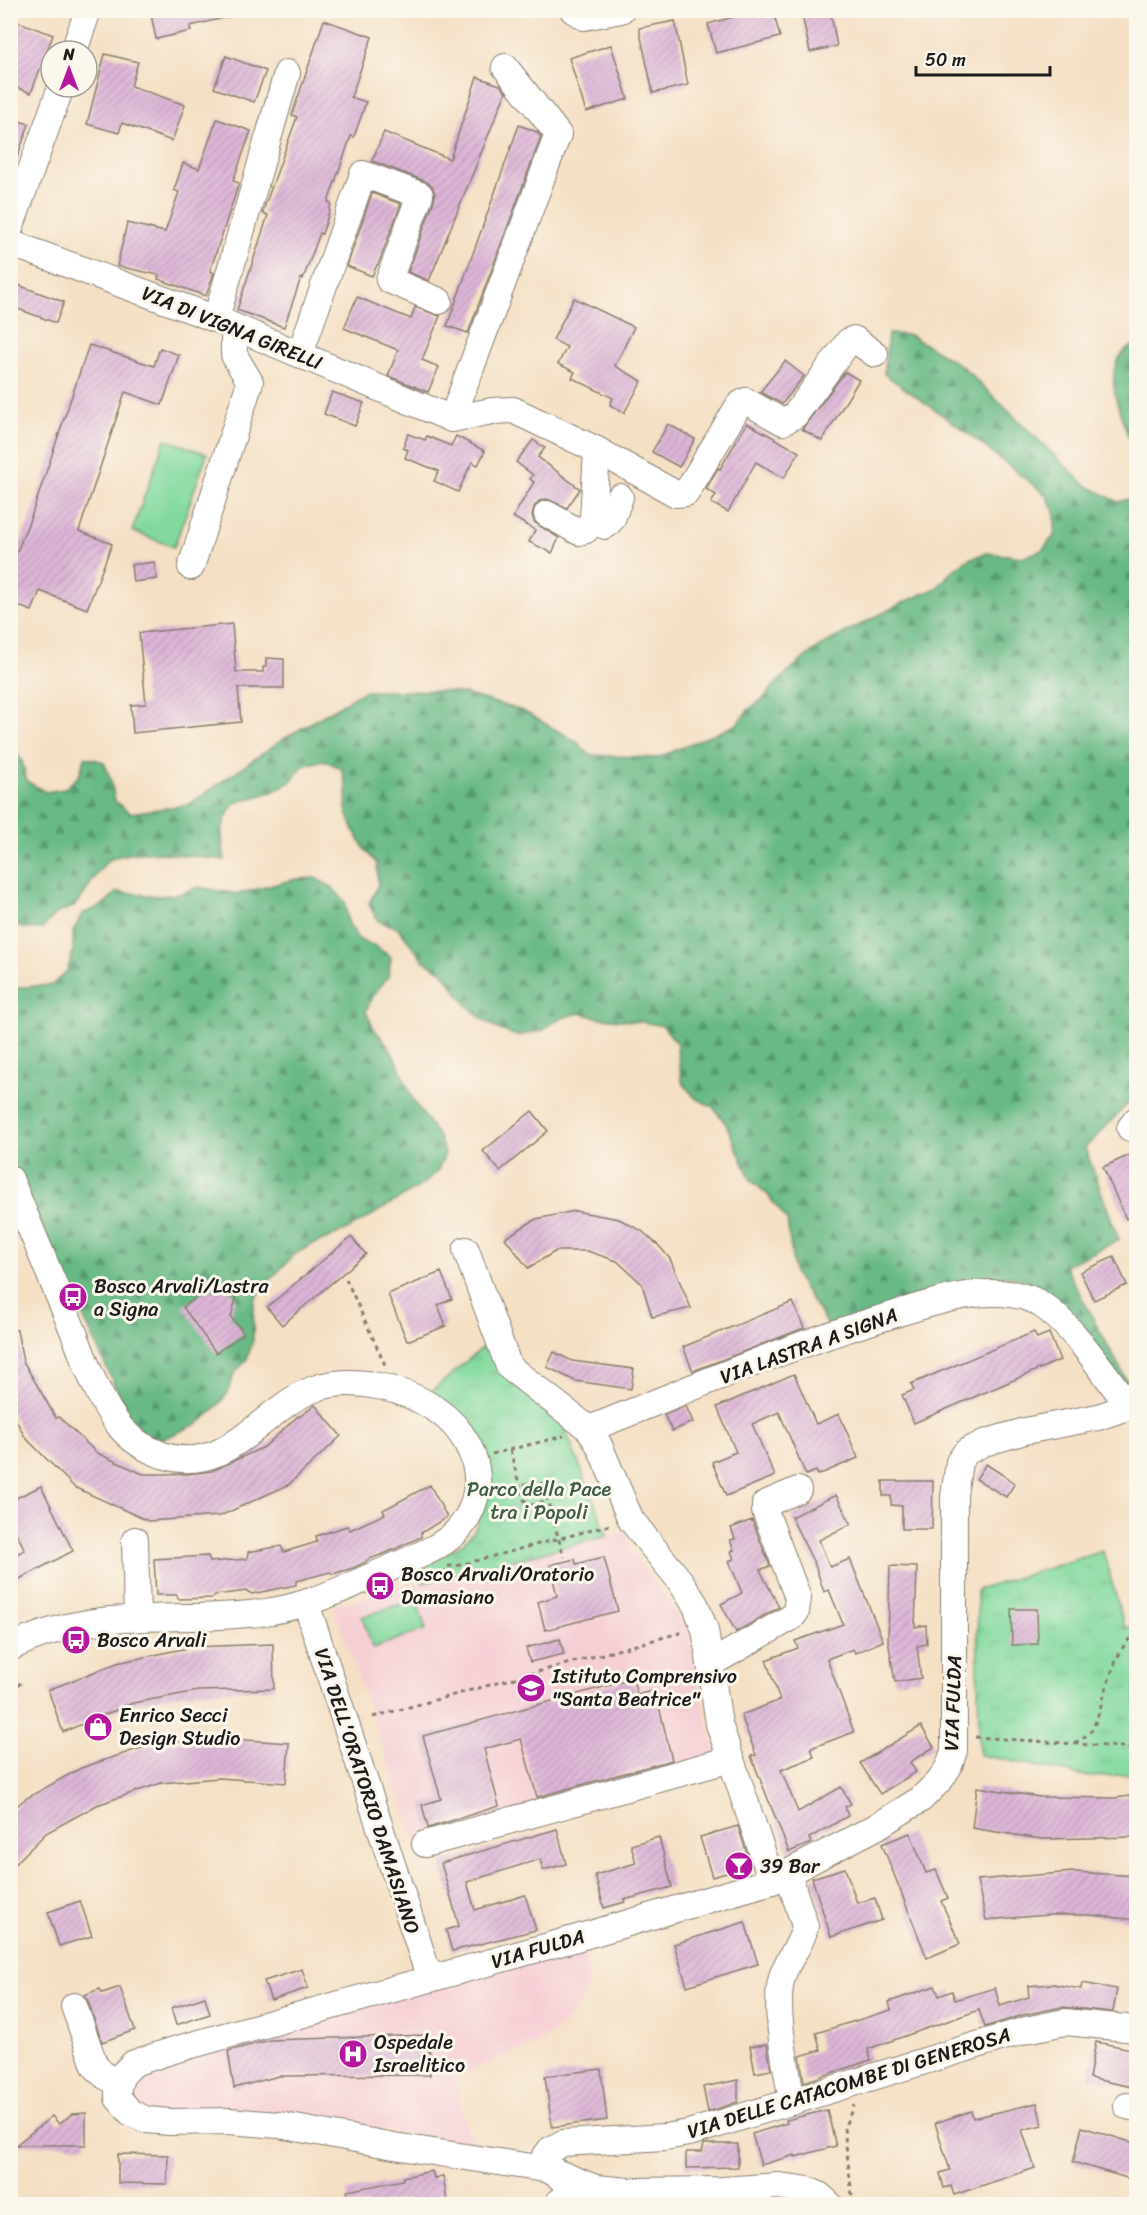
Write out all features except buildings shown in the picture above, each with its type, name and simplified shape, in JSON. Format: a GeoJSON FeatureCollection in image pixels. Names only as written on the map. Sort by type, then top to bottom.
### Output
{"type":"FeatureCollection","features":[{"type":"Feature","properties":{"kind":"street"},"geometry":{"type":"LineString","coordinates":[[78,39],[88,10]]}},
{"type":"Feature","properties":{"kind":"street"},"geometry":{"type":"LineString","coordinates":[[573,10],[584,17],[621,10]]}},
{"type":"Feature","properties":{"kind":"street"},"geometry":{"type":"LineString","coordinates":[[452,419],[558,134],[505,67]]}},
{"type":"Feature","properties":{"kind":"street"},"geometry":{"type":"LineString","coordinates":[[191,567],[250,382],[234,355],[225,323],[287,73]]}},
{"type":"Feature","properties":{"kind":"street"},"geometry":{"type":"LineString","coordinates":[[10,228],[57,99]]}},
{"type":"Feature","properties":{"kind":"street"},"geometry":{"type":"LineString","coordinates":[[300,354],[363,174],[420,195],[389,280],[439,301]]}},
{"type":"Feature","properties":{"kind":"street","name":"VIA DI VIGNA GIRELLI"},"geometry":{"type":"LineString","coordinates":[[10,243],[225,323],[452,419]]}},
{"type":"Feature","properties":{"kind":"street"},"geometry":{"type":"LineString","coordinates":[[452,419],[492,411],[513,410],[597,450],[676,494],[686,493],[739,405],[746,401],[783,422],[795,415],[849,341],[854,339],[875,354]]}},
{"type":"Feature","properties":{"kind":"street"},"geometry":{"type":"LineString","coordinates":[[547,514],[579,532],[586,530],[593,519],[597,450]]}},
{"type":"Feature","properties":{"kind":"street"},"geometry":{"type":"LineString","coordinates":[[593,519],[605,526],[612,519],[620,497]]}},
{"type":"Feature","properties":{"kind":"street"},"geometry":{"type":"LineString","coordinates":[[10,1179],[98,1389],[118,1424],[144,1447],[171,1458],[201,1460],[228,1448],[310,1391],[329,1385],[369,1385],[398,1392],[431,1406],[449,1419],[462,1436],[477,1471],[476,1495],[465,1521],[448,1539],[424,1552],[306,1603],[253,1613],[111,1618],[41,1634],[10,1648]]}},
{"type":"Feature","properties":{"kind":"street"},"geometry":{"type":"LineString","coordinates":[[466,1250],[509,1367],[589,1429],[599,1445],[631,1520],[681,1582],[696,1606],[705,1630],[719,1724],[730,1760],[780,1878],[805,1926],[804,1935],[782,1976],[778,2002],[792,2102]]}},
{"type":"Feature","properties":{"kind":"street","name":"VIA LASTRA A SIGNA"},"geometry":{"type":"LineString","coordinates":[[589,1429],[828,1334],[944,1300],[974,1294],[998,1293],[1033,1300],[1056,1317],[1133,1406]]}},
{"type":"Feature","properties":{"kind":"street","name":"VIA FULDA"},"geometry":{"type":"LineString","coordinates":[[119,2082],[127,2068],[141,2061],[780,1878],[876,1827],[932,1790],[949,1766],[954,1751],[954,1496],[959,1462],[966,1452],[984,1443],[1025,1431],[1098,1417],[1133,1406]]}},
{"type":"Feature","properties":{"kind":"street"},"geometry":{"type":"LineString","coordinates":[[710,1664],[792,1617],[796,1612],[798,1598],[765,1511],[765,1504],[798,1490]]}},
{"type":"Feature","properties":{"kind":"street"},"geometry":{"type":"LineString","coordinates":[[135,1539],[137,1618]]}},
{"type":"Feature","properties":{"kind":"street","name":"VIA DELL'ORATORIO DAMASIANO"},"geometry":{"type":"LineString","coordinates":[[306,1603],[346,1731],[430,1979]]}},
{"type":"Feature","properties":{"kind":"street"},"geometry":{"type":"LineString","coordinates":[[425,1844],[730,1760]]}},
{"type":"Feature","properties":{"kind":"street"},"geometry":{"type":"LineString","coordinates":[[74,2006],[95,2066],[105,2076],[119,2082],[117,2092],[122,2105],[131,2113],[147,2120],[229,2121],[279,2125],[394,2146],[550,2170],[595,2188],[629,2192],[786,2186],[808,2190],[819,2195],[829,2205]]}},
{"type":"Feature","properties":{"kind":"street","name":"VIA DELLE CATACOMBE DI GENEROSA"},"geometry":{"type":"LineString","coordinates":[[550,2170],[545,2164],[546,2154],[563,2143],[665,2137],[689,2133],[1055,2023],[1137,2029]]}},
{"type":"Feature","properties":{"kind":"street"},"geometry":{"type":"LineString","coordinates":[[550,2170],[565,2180],[570,2187],[568,2195],[553,2203]]}},
{"type":"Feature","properties":{"kind":"street"},"geometry":{"type":"LineString","coordinates":[[553,2203],[595,2188]]}},
{"type":"Feature","properties":{"kind":"path"},"geometry":{"type":"LineString","coordinates":[[346,1279],[398,1392]]}},
{"type":"Feature","properties":{"kind":"path"},"geometry":{"type":"LineString","coordinates":[[474,1460],[589,1429]]}},
{"type":"Feature","properties":{"kind":"path"},"geometry":{"type":"LineString","coordinates":[[510,1450],[524,1501],[531,1505],[539,1505],[546,1496]]}},
{"type":"Feature","properties":{"kind":"path"},"geometry":{"type":"LineString","coordinates":[[522,1493],[525,1485],[536,1481],[543,1485],[564,1557]]}},
{"type":"Feature","properties":{"kind":"path"},"geometry":{"type":"LineString","coordinates":[[424,1552],[433,1561],[443,1566],[456,1566],[631,1520]]}},
{"type":"Feature","properties":{"kind":"path"},"geometry":{"type":"LineString","coordinates":[[373,1717],[688,1630]]}},
{"type":"Feature","properties":{"kind":"path"},"geometry":{"type":"LineString","coordinates":[[1074,1744],[1092,1730],[1107,1685],[1125,1644],[1137,1634]]}},
{"type":"Feature","properties":{"kind":"path"},"geometry":{"type":"LineString","coordinates":[[10,1690],[21,1683]]}},
{"type":"Feature","properties":{"kind":"path"},"geometry":{"type":"LineString","coordinates":[[955,1736],[1137,1748]]}},
{"type":"Feature","properties":{"kind":"path"},"geometry":{"type":"LineString","coordinates":[[854,2205],[844,2128],[873,2076]]}},
{"type":"Feature","properties":{"kind":"shaded area","name":"Istituto Comprensivo \"Santa Beatrice\""},"geometry":{"type":"Polygon","coordinates":[[[625,1532],[631,1550],[689,1630],[706,1720],[720,1763],[420,1855],[333,1605],[625,1532]]]}},
{"type":"Feature","properties":{"kind":"shaded area","name":"Ospedale Israelitico"},"geometry":{"type":"Polygon","coordinates":[[[585,1947],[588,1982],[580,2004],[566,2022],[543,2041],[454,2078],[472,2144],[283,2114],[164,2118],[131,2104],[127,2081],[133,2072],[585,1947]]]}},
{"type":"Feature","properties":{"kind":"green space"},"geometry":{"type":"Polygon","coordinates":[[[888,334],[910,335],[962,366],[1084,484],[1118,502],[1136,497],[1136,1095],[1085,1148],[1119,1240],[1065,1266],[1132,1390],[1028,1281],[1007,1276],[976,1282],[829,1327],[794,1273],[787,1220],[767,1194],[751,1180],[726,1124],[713,1107],[695,1098],[682,1082],[676,1042],[663,1026],[579,1013],[558,1019],[542,1031],[517,1036],[498,1029],[481,1018],[466,1004],[443,972],[424,961],[398,928],[378,921],[369,904],[378,885],[377,864],[353,829],[346,809],[347,788],[341,768],[323,760],[303,766],[290,782],[272,792],[234,803],[222,830],[225,860],[164,853],[130,854],[117,857],[102,867],[75,905],[56,914],[42,929],[22,928],[11,920],[10,743],[22,761],[27,781],[45,792],[64,789],[79,776],[85,757],[104,762],[115,801],[130,813],[188,805],[282,740],[364,691],[444,691],[465,694],[523,711],[576,741],[590,755],[657,758],[736,725],[748,710],[764,698],[777,682],[808,655],[824,644],[900,604],[937,588],[951,572],[969,559],[986,553],[1024,557],[1042,550],[1055,535],[1055,514],[1046,495],[962,429],[884,374],[888,334]]]}},
{"type":"Feature","properties":{"kind":"green space"},"geometry":{"type":"Polygon","coordinates":[[[1136,344],[1136,452],[1132,447],[1118,405],[1114,391],[1114,377],[1116,364],[1123,353],[1136,344]]]}},
{"type":"Feature","properties":{"kind":"green space"},"geometry":{"type":"Polygon","coordinates":[[[165,439],[207,454],[174,547],[132,531],[165,439]]]}},
{"type":"Feature","properties":{"kind":"green space"},"geometry":{"type":"Polygon","coordinates":[[[315,878],[332,887],[345,902],[348,922],[358,939],[375,946],[391,957],[388,977],[375,993],[366,1011],[374,1029],[387,1044],[398,1063],[414,1102],[438,1135],[445,1154],[437,1172],[422,1185],[349,1229],[295,1254],[266,1284],[254,1300],[253,1340],[247,1359],[234,1374],[228,1393],[214,1410],[199,1423],[163,1439],[144,1434],[128,1415],[11,1158],[10,988],[52,985],[67,971],[73,952],[73,932],[82,914],[101,906],[117,892],[159,896],[179,894],[198,887],[238,894],[296,879],[315,878]]]}},
{"type":"Feature","properties":{"kind":"green space","name":"Parco della Pace tra i Popoli"},"geometry":{"type":"Polygon","coordinates":[[[490,1341],[572,1427],[565,1429],[608,1536],[423,1583],[419,1570],[462,1544],[474,1531],[488,1496],[430,1393],[490,1341]]]}},
{"type":"Feature","properties":{"kind":"green space"},"geometry":{"type":"Polygon","coordinates":[[[1103,1551],[1125,1628],[1136,1625],[1136,1774],[1090,1777],[979,1755],[977,1590],[1103,1551]]]}},
{"type":"Feature","properties":{"kind":"green space"},"geometry":{"type":"Polygon","coordinates":[[[416,1599],[426,1629],[373,1648],[362,1617],[416,1599]]]}},
{"type":"Feature","properties":{"kind":"place","name":"Bosco Arvali/Lastra a Signa"},"geometry":{"type":"Point","coordinates":[73,1297]}},
{"type":"Feature","properties":{"kind":"place","name":"Bosco Arvali/Oratorio Damasiano"},"geometry":{"type":"Point","coordinates":[380,1586]}},
{"type":"Feature","properties":{"kind":"place","name":"Bosco Arvali"},"geometry":{"type":"Point","coordinates":[76,1640]}},
{"type":"Feature","properties":{"kind":"place","name":"Istituto Comprensivo \"Santa Beatrice\""},"geometry":{"type":"Point","coordinates":[531,1688]}},
{"type":"Feature","properties":{"kind":"place","name":"Enrico Secci Design Studio"},"geometry":{"type":"Point","coordinates":[98,1727]}},
{"type":"Feature","properties":{"kind":"place","name":"39 Bar"},"geometry":{"type":"Point","coordinates":[739,1866]}},
{"type":"Feature","properties":{"kind":"place","name":"Ospedale Israelitico"},"geometry":{"type":"Point","coordinates":[353,2054]}}]}
